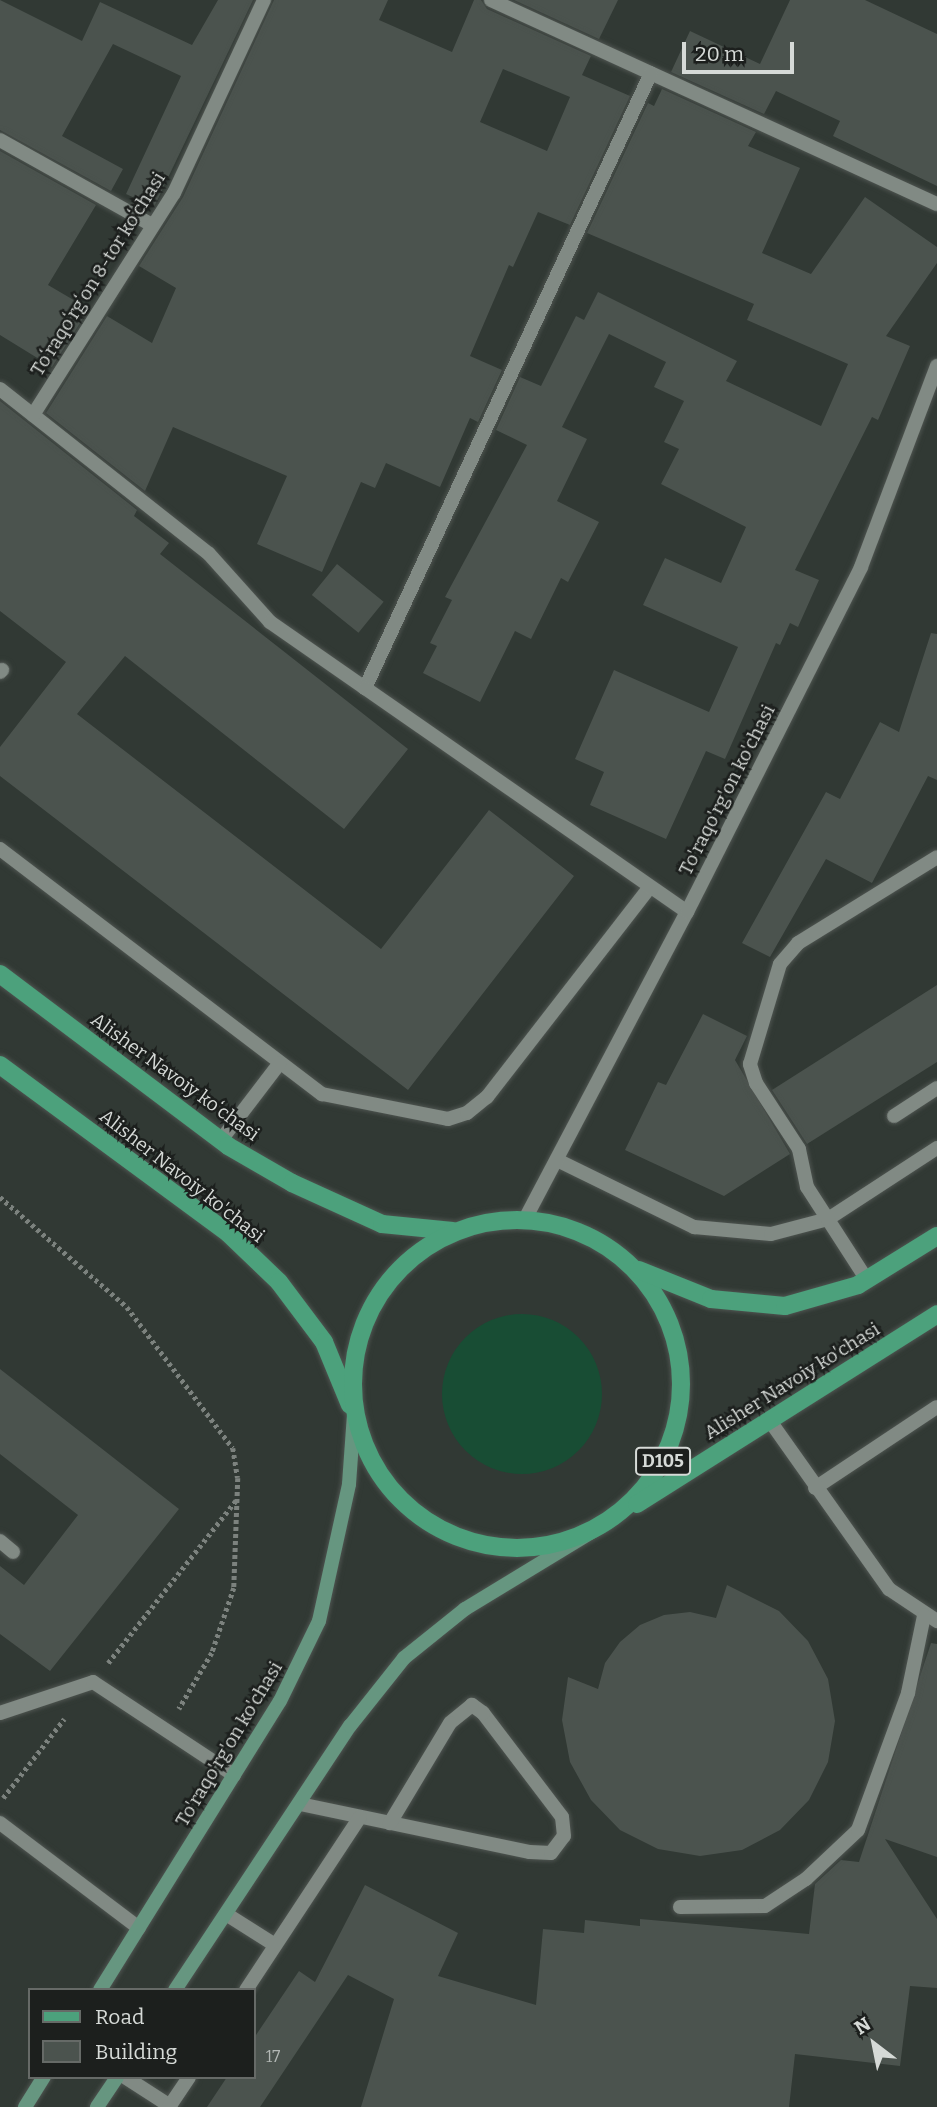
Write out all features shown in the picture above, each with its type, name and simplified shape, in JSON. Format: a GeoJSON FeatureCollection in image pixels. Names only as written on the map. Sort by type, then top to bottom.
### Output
{"type":"FeatureCollection","features":[{"type":"Feature","properties":{"kind":"main road","name":"Alisher Navoiy koʻchasi"},"geometry":{"type":"LineString","coordinates":[[0,974],[221,1140],[292,1183],[382,1224],[453,1231]]}},
{"type":"Feature","properties":{"kind":"main road","name":"Alisher Navoiy ko'chasi"},"geometry":{"type":"LineString","coordinates":[[0,1065],[229,1234],[278,1282],[324,1342],[354,1415]]}},
{"type":"Feature","properties":{"kind":"main road","name":"D105"},"geometry":{"type":"LineString","coordinates":[[638,1269],[670,1322],[681,1358],[681,1408],[666,1456],[638,1497],[598,1528],[550,1546],[498,1548],[447,1534],[396,1495],[372,1464],[354,1415],[354,1359],[371,1306],[406,1262],[453,1231],[489,1221],[525,1219],[561,1224],[603,1241],[638,1269],[711,1299],[785,1306],[816,1300],[867,1280],[937,1236]]}},
{"type":"Feature","properties":{"kind":"main road","name":"Alisher Navoiy ko'chasi"},"geometry":{"type":"LineString","coordinates":[[598,1528],[937,1314]]}},
{"type":"Feature","properties":{"kind":"main road","name":"To'raqo'rg'on ko'chasi"},"geometry":{"type":"LineString","coordinates":[[101,1988],[280,1701],[319,1621],[349,1484],[354,1415]]}},
{"type":"Feature","properties":{"kind":"main road"},"geometry":{"type":"LineString","coordinates":[[176,1988],[350,1726],[404,1658],[465,1609],[598,1528]]}},
{"type":"Feature","properties":{"kind":"main road"},"geometry":{"type":"LineString","coordinates":[[25,2107],[43,2079]]}},
{"type":"Feature","properties":{"kind":"main road"},"geometry":{"type":"LineString","coordinates":[[97,2107],[116,2079]]}},
{"type":"Feature","properties":{"kind":"street","name":"Toʻraqoʻrgʻon 8-tor koʻchasi"},"geometry":{"type":"LineString","coordinates":[[33,415],[174,193],[264,0]]}},
{"type":"Feature","properties":{"kind":"street"},"geometry":{"type":"LineString","coordinates":[[491,0],[937,204]]}},
{"type":"Feature","properties":{"kind":"street"},"geometry":{"type":"LineString","coordinates":[[365,688],[651,73]]}},
{"type":"Feature","properties":{"kind":"street"},"geometry":{"type":"LineString","coordinates":[[0,140],[152,225]]}},
{"type":"Feature","properties":{"kind":"street","name":"To'raqo'rg'on ko'chasi"},"geometry":{"type":"LineString","coordinates":[[525,1219],[687,912],[861,567],[937,366]]}},
{"type":"Feature","properties":{"kind":"street"},"geometry":{"type":"LineString","coordinates":[[0,389],[209,554],[270,622],[687,912]]}},
{"type":"Feature","properties":{"kind":"street"},"geometry":{"type":"LineString","coordinates":[[0,849],[279,1064],[322,1094],[427,1118],[447,1119],[467,1112],[487,1097],[649,888]]}},
{"type":"Feature","properties":{"kind":"street"},"geometry":{"type":"LineString","coordinates":[[867,1280],[807,1187],[799,1149],[757,1083],[750,1064],[753,1046],[780,964],[798,943],[937,857]]}},
{"type":"Feature","properties":{"kind":"street"},"geometry":{"type":"LineString","coordinates":[[221,1140],[279,1064]]}},
{"type":"Feature","properties":{"kind":"street"},"geometry":{"type":"LineString","coordinates":[[894,1116],[937,1088]]}},
{"type":"Feature","properties":{"kind":"street"},"geometry":{"type":"LineString","coordinates":[[557,1160],[694,1227],[771,1234],[828,1219],[937,1148]]}},
{"type":"Feature","properties":{"kind":"street"},"geometry":{"type":"LineString","coordinates":[[815,1488],[937,1407]]}},
{"type":"Feature","properties":{"kind":"street"},"geometry":{"type":"LineString","coordinates":[[680,1907],[765,1906],[806,1879],[858,1830],[908,1693],[930,1618],[889,1589],[770,1421]]}},
{"type":"Feature","properties":{"kind":"street"},"geometry":{"type":"LineString","coordinates":[[0,1541],[13,1552]]}},
{"type":"Feature","properties":{"kind":"street"},"geometry":{"type":"LineString","coordinates":[[0,1713],[93,1682],[234,1775]]}},
{"type":"Feature","properties":{"kind":"street"},"geometry":{"type":"LineString","coordinates":[[300,1804],[360,1816],[390,1823],[530,1852],[551,1853],[564,1836],[562,1817],[483,1713],[472,1705],[450,1723],[390,1823]]}},
{"type":"Feature","properties":{"kind":"street"},"geometry":{"type":"LineString","coordinates":[[247,1988],[360,1816]]}},
{"type":"Feature","properties":{"kind":"street"},"geometry":{"type":"LineString","coordinates":[[0,1823],[139,1928]]}},
{"type":"Feature","properties":{"kind":"street"},"geometry":{"type":"LineString","coordinates":[[226,1914],[275,1945]]}},
{"type":"Feature","properties":{"kind":"street"},"geometry":{"type":"LineString","coordinates":[[128,2079],[169,2106],[188,2079]]}},
{"type":"Feature","properties":{"kind":"path"},"geometry":{"type":"LineString","coordinates":[[0,1197],[127,1307],[233,1448],[237,1498],[234,1588],[212,1653],[166,1732]]}},
{"type":"Feature","properties":{"kind":"path"},"geometry":{"type":"LineString","coordinates":[[0,1801],[237,1498]]}},
{"type":"Feature","properties":{"kind":"green space"},"geometry":{"type":"Polygon","coordinates":[[[522,1314],[552,1320],[578,1338],[596,1364],[602,1394],[596,1424],[578,1450],[552,1468],[522,1474],[492,1468],[466,1450],[448,1424],[442,1394],[448,1364],[466,1338],[492,1320],[522,1314]]]}},
{"type":"Feature","properties":{"kind":"building"},"geometry":{"type":"Polygon","coordinates":[[[0,0],[82,41],[100,2],[192,45],[218,0],[253,0],[154,207],[126,194],[181,76],[113,44],[62,136],[123,169],[111,191],[0,130],[0,0]]]}},
{"type":"Feature","properties":{"kind":"building"},"geometry":{"type":"Polygon","coordinates":[[[274,0],[388,0],[379,20],[452,52],[474,0],[481,0],[487,9],[591,56],[582,75],[630,96],[570,225],[538,212],[513,267],[509,265],[470,356],[502,370],[478,422],[470,418],[440,487],[386,463],[375,488],[361,482],[322,572],[257,544],[287,476],[173,427],[145,491],[46,413],[107,316],[152,343],[176,288],[139,266],[183,197],[274,0]],[[503,69],[480,122],[547,151],[570,97],[503,69]]]}},
{"type":"Feature","properties":{"kind":"building"},"geometry":{"type":"Polygon","coordinates":[[[514,0],[618,0],[599,39],[514,0]]]}},
{"type":"Feature","properties":{"kind":"building"},"geometry":{"type":"Polygon","coordinates":[[[790,0],[865,0],[937,34],[937,186],[833,136],[840,121],[776,91],[764,114],[671,72],[690,31],[760,64],[790,0]]]}},
{"type":"Feature","properties":{"kind":"building"},"geometry":{"type":"Polygon","coordinates":[[[662,89],[756,132],[748,146],[800,168],[762,253],[811,274],[865,197],[937,247],[937,263],[886,336],[910,346],[878,420],[872,417],[795,570],[819,580],[798,627],[790,623],[780,645],[776,643],[725,759],[706,751],[666,839],[590,805],[604,772],[575,759],[614,670],[709,712],[738,647],[643,605],[665,558],[721,583],[746,527],[661,484],[679,449],[664,442],[684,401],[654,387],[666,362],[609,334],[562,427],[587,439],[557,501],[599,522],[568,582],[561,578],[531,639],[515,631],[480,702],[423,673],[437,646],[430,643],[452,600],[445,597],[527,445],[496,430],[520,377],[541,386],[576,316],[584,320],[598,292],[737,361],[726,381],[821,426],[848,364],[747,320],[754,304],[587,233],[648,103],[654,106],[662,89]]]}},
{"type":"Feature","properties":{"kind":"building"},"geometry":{"type":"Polygon","coordinates":[[[0,151],[96,205],[48,285],[89,309],[52,367],[0,335],[0,151]]]}},
{"type":"Feature","properties":{"kind":"building"},"geometry":{"type":"Polygon","coordinates":[[[0,401],[137,510],[134,516],[169,543],[160,554],[408,749],[344,829],[125,656],[77,714],[381,949],[489,810],[574,876],[408,1090],[0,776],[0,747],[66,662],[0,611],[0,401]]]}},
{"type":"Feature","properties":{"kind":"building"},"geometry":{"type":"Polygon","coordinates":[[[337,564],[384,602],[358,633],[312,595],[337,564]]]}},
{"type":"Feature","properties":{"kind":"building"},"geometry":{"type":"Polygon","coordinates":[[[931,633],[937,634],[937,780],[928,776],[872,883],[826,859],[770,957],[742,943],[826,792],[840,799],[880,722],[899,732],[931,633]]]}},
{"type":"Feature","properties":{"kind":"building"},"geometry":{"type":"Polygon","coordinates":[[[937,985],[937,1062],[807,1144],[772,1090],[937,985]]]}},
{"type":"Feature","properties":{"kind":"building"},"geometry":{"type":"Polygon","coordinates":[[[703,1014],[747,1036],[735,1060],[790,1154],[724,1196],[625,1150],[658,1082],[666,1085],[703,1014]]]}},
{"type":"Feature","properties":{"kind":"building"},"geometry":{"type":"Polygon","coordinates":[[[0,1369],[179,1509],[50,1671],[0,1634],[0,1566],[24,1585],[78,1515],[0,1454],[0,1369]]]}},
{"type":"Feature","properties":{"kind":"building"},"geometry":{"type":"Polygon","coordinates":[[[727,1585],[779,1611],[808,1641],[828,1679],[835,1721],[828,1762],[809,1800],[780,1830],[742,1850],[700,1856],[658,1849],[620,1830],[591,1800],[570,1762],[562,1720],[568,1677],[598,1689],[605,1663],[620,1642],[640,1625],[664,1615],[690,1612],[716,1618],[727,1585]]]}},
{"type":"Feature","properties":{"kind":"building"},"geometry":{"type":"Polygon","coordinates":[[[931,1643],[937,1644],[937,1857],[885,1839],[937,1919],[937,1988],[910,1986],[900,2066],[795,2054],[789,2107],[361,2107],[394,1999],[348,1975],[260,2107],[207,2107],[226,2079],[256,2079],[256,2035],[299,1971],[315,1982],[365,1885],[458,1933],[438,1976],[536,2005],[543,1929],[584,1933],[585,1920],[640,1926],[640,1919],[809,1934],[815,1884],[841,1860],[859,1862],[931,1643]]]}}]}
